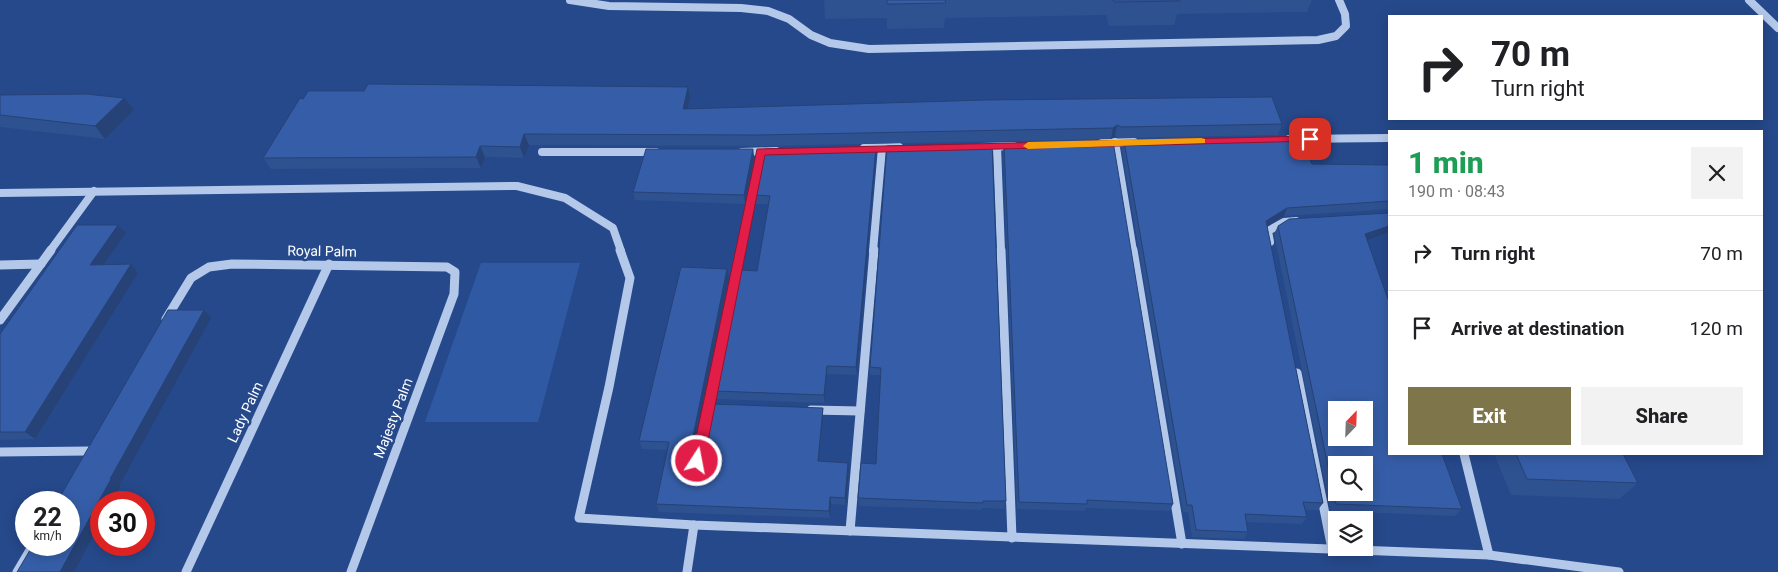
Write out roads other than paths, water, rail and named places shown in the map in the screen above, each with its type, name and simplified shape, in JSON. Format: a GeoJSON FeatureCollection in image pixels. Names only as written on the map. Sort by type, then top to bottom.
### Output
{"type":"FeatureCollection","features":[{"type":"Feature","properties":{"kind":"street"},"geometry":{"type":"LineString","coordinates":[[570,0],[609,6],[762,10],[789,19],[811,35],[830,43],[869,49],[1318,40],[1336,36],[1346,26],[1345,14],[1339,0]]}},
{"type":"Feature","properties":{"kind":"street"},"geometry":{"type":"LineString","coordinates":[[1749,0],[1778,28]]}},
{"type":"Feature","properties":{"kind":"street"},"geometry":{"type":"LineString","coordinates":[[1281,140],[1388,138]]}},
{"type":"Feature","properties":{"kind":"street"},"geometry":{"type":"LineString","coordinates":[[1115,142],[1182,544]]}},
{"type":"Feature","properties":{"kind":"street"},"geometry":{"type":"LineString","coordinates":[[1095,143],[1144,142]]}},
{"type":"Feature","properties":{"kind":"street"},"geometry":{"type":"LineString","coordinates":[[968,147],[1026,146]]}},
{"type":"Feature","properties":{"kind":"street"},"geometry":{"type":"LineString","coordinates":[[854,148],[911,147]]}},
{"type":"Feature","properties":{"kind":"street"},"geometry":{"type":"LineString","coordinates":[[997,147],[1012,538]]}},
{"type":"Feature","properties":{"kind":"street"},"geometry":{"type":"LineString","coordinates":[[850,531],[882,148]]}},
{"type":"Feature","properties":{"kind":"street"},"geometry":{"type":"LineString","coordinates":[[731,152],[789,151]]}},
{"type":"Feature","properties":{"kind":"street"},"geometry":{"type":"LineString","coordinates":[[542,152],[661,152]]}},
{"type":"Feature","properties":{"kind":"street"},"geometry":{"type":"LineString","coordinates":[[697,461],[713,405],[761,152]]}},
{"type":"Feature","properties":{"kind":"street"},"geometry":{"type":"LineString","coordinates":[[0,193],[517,186],[565,198],[613,228],[630,278],[609,387],[579,518],[694,525],[1328,549]]}},
{"type":"Feature","properties":{"kind":"street"},"geometry":{"type":"LineString","coordinates":[[0,320],[94,191]]}},
{"type":"Feature","properties":{"kind":"street"},"geometry":{"type":"LineString","coordinates":[[1272,251],[1268,231],[1284,222],[1304,220]]}},
{"type":"Feature","properties":{"kind":"street"},"geometry":{"type":"LineString","coordinates":[[0,265],[41,264]]}},
{"type":"Feature","properties":{"kind":"street","name":"Royal Palm"},"geometry":{"type":"LineString","coordinates":[[161,327],[190,278],[209,267],[232,264],[329,264],[447,267],[455,272]]}},
{"type":"Feature","properties":{"kind":"street","name":"Lady Palm"},"geometry":{"type":"LineString","coordinates":[[186,572],[329,264]]}},
{"type":"Feature","properties":{"kind":"street","name":"Majesty Palm"},"geometry":{"type":"LineString","coordinates":[[351,572],[454,294],[455,272]]}},
{"type":"Feature","properties":{"kind":"street"},"geometry":{"type":"LineString","coordinates":[[1295,366],[1328,529]]}},
{"type":"Feature","properties":{"kind":"street"},"geometry":{"type":"LineString","coordinates":[[801,409],[860,411]]}},
{"type":"Feature","properties":{"kind":"street"},"geometry":{"type":"LineString","coordinates":[[0,452],[89,451]]}},
{"type":"Feature","properties":{"kind":"street"},"geometry":{"type":"LineString","coordinates":[[1464,455],[1489,555]]}},
{"type":"Feature","properties":{"kind":"street"},"geometry":{"type":"LineString","coordinates":[[687,572],[694,525]]}},
{"type":"Feature","properties":{"kind":"street"},"geometry":{"type":"LineString","coordinates":[[1373,551],[1489,555],[1619,572]]}},
{"type":"Feature","properties":{"kind":"street"},"geometry":{"type":"LineString","coordinates":[[17,572],[26,556]]}}]}
